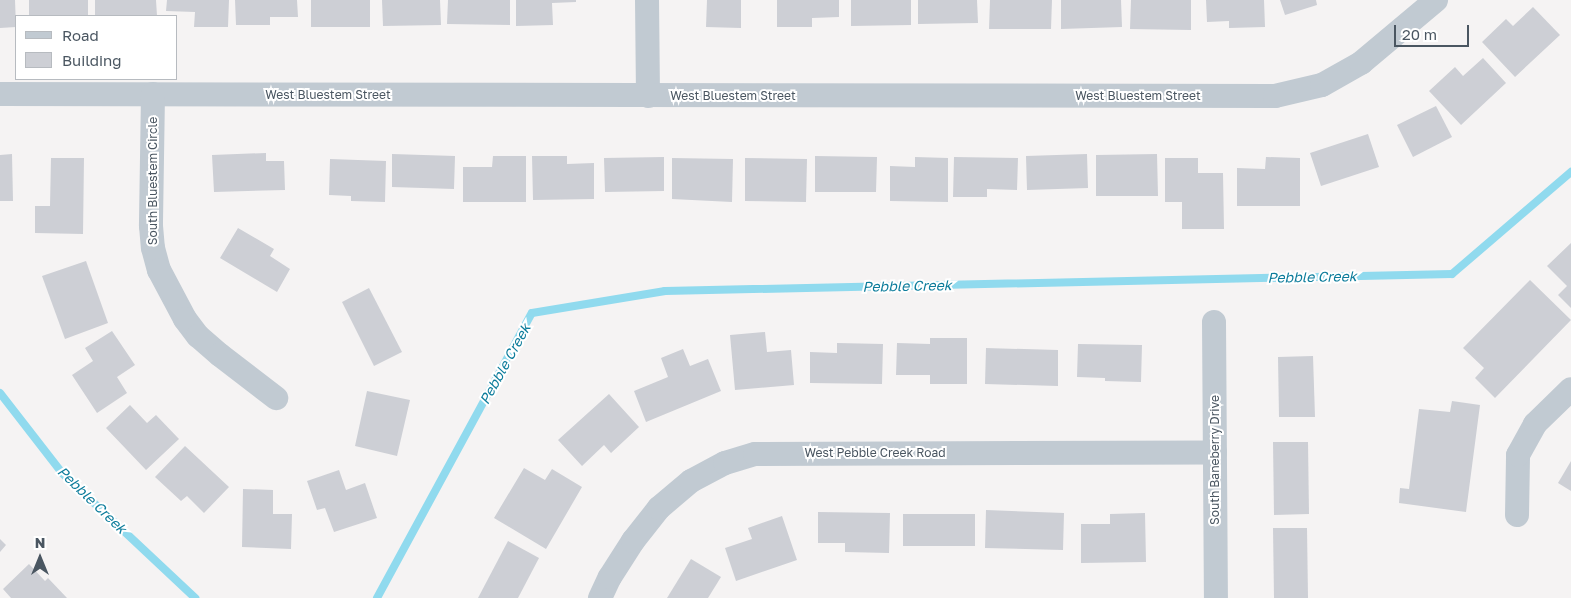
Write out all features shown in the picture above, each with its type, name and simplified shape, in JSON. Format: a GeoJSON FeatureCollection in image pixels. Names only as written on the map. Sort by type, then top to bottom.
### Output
{"type":"FeatureCollection","features":[{"type":"Feature","properties":{"kind":"street"},"geometry":{"type":"LineString","coordinates":[[647,0],[648,96]]}},
{"type":"Feature","properties":{"kind":"street","name":"West Bluestem Street"},"geometry":{"type":"LineString","coordinates":[[0,94],[1275,96],[1322,85],[1361,62],[1436,0]]}},
{"type":"Feature","properties":{"kind":"street","name":"South Bluestem Circle"},"geometry":{"type":"LineString","coordinates":[[153,94],[151,226],[153,248],[159,270],[177,307],[198,336],[276,398]]}},
{"type":"Feature","properties":{"kind":"street","name":"South Baneberry Drive"},"geometry":{"type":"LineString","coordinates":[[1214,322],[1216,598]]}},
{"type":"Feature","properties":{"kind":"street"},"geometry":{"type":"LineString","coordinates":[[1517,515],[1518,456],[1535,424],[1571,389]]}},
{"type":"Feature","properties":{"kind":"street","name":"West Pebble Creek Road"},"geometry":{"type":"LineString","coordinates":[[600,598],[610,577],[633,542],[659,508],[690,481],[724,463],[755,454],[1215,452]]}},
{"type":"Feature","properties":{"kind":"building"},"geometry":{"type":"Polygon","coordinates":[[[0,0],[15,0],[15,27],[0,28],[0,0]]]}},
{"type":"Feature","properties":{"kind":"building"},"geometry":{"type":"Polygon","coordinates":[[[29,0],[88,0],[88,15],[29,15],[29,0]]]}},
{"type":"Feature","properties":{"kind":"building"},"geometry":{"type":"Polygon","coordinates":[[[95,0],[156,0],[157,15],[95,15],[95,0]]]}},
{"type":"Feature","properties":{"kind":"building"},"geometry":{"type":"Polygon","coordinates":[[[167,0],[229,0],[228,27],[194,27],[195,12],[166,11],[167,0]]]}},
{"type":"Feature","properties":{"kind":"building"},"geometry":{"type":"Polygon","coordinates":[[[235,0],[297,0],[298,17],[270,17],[270,25],[236,25],[235,0]]]}},
{"type":"Feature","properties":{"kind":"building"},"geometry":{"type":"Polygon","coordinates":[[[311,0],[370,0],[370,27],[311,27],[311,0]]]}},
{"type":"Feature","properties":{"kind":"building"},"geometry":{"type":"Polygon","coordinates":[[[382,0],[440,0],[441,25],[383,26],[382,0]]]}},
{"type":"Feature","properties":{"kind":"building"},"geometry":{"type":"Polygon","coordinates":[[[448,0],[510,0],[510,25],[447,24],[448,0]]]}},
{"type":"Feature","properties":{"kind":"building"},"geometry":{"type":"Polygon","coordinates":[[[516,0],[576,0],[576,2],[552,3],[553,25],[516,26],[516,0]]]}},
{"type":"Feature","properties":{"kind":"building"},"geometry":{"type":"Polygon","coordinates":[[[707,0],[741,0],[741,28],[706,27],[707,0]]]}},
{"type":"Feature","properties":{"kind":"building"},"geometry":{"type":"Polygon","coordinates":[[[777,0],[839,0],[839,17],[812,18],[812,27],[777,27],[777,0]]]}},
{"type":"Feature","properties":{"kind":"building"},"geometry":{"type":"Polygon","coordinates":[[[851,0],[911,0],[911,25],[851,26],[851,0]]]}},
{"type":"Feature","properties":{"kind":"building"},"geometry":{"type":"Polygon","coordinates":[[[918,0],[977,0],[978,23],[918,24],[918,0]]]}},
{"type":"Feature","properties":{"kind":"building"},"geometry":{"type":"Polygon","coordinates":[[[990,0],[1052,0],[1051,29],[989,29],[990,0]]]}},
{"type":"Feature","properties":{"kind":"building"},"geometry":{"type":"Polygon","coordinates":[[[1061,0],[1121,0],[1122,27],[1061,29],[1061,0]]]}},
{"type":"Feature","properties":{"kind":"building"},"geometry":{"type":"Polygon","coordinates":[[[1131,0],[1191,0],[1191,30],[1130,29],[1131,0]]]}},
{"type":"Feature","properties":{"kind":"building"},"geometry":{"type":"Polygon","coordinates":[[[1206,0],[1264,0],[1265,27],[1229,28],[1229,21],[1207,22],[1206,0]]]}},
{"type":"Feature","properties":{"kind":"building"},"geometry":{"type":"Polygon","coordinates":[[[1280,0],[1316,0],[1317,5],[1285,15],[1280,0]]]}},
{"type":"Feature","properties":{"kind":"building"},"geometry":{"type":"Polygon","coordinates":[[[1533,7],[1560,35],[1515,77],[1482,42],[1506,19],[1513,26],[1533,7]]]}},
{"type":"Feature","properties":{"kind":"building"},"geometry":{"type":"Polygon","coordinates":[[[1483,58],[1506,83],[1461,125],[1429,91],[1455,67],[1463,76],[1483,58]]]}},
{"type":"Feature","properties":{"kind":"building"},"geometry":{"type":"Polygon","coordinates":[[[1436,106],[1452,137],[1413,157],[1397,125],[1436,106]]]}},
{"type":"Feature","properties":{"kind":"building"},"geometry":{"type":"Polygon","coordinates":[[[1368,134],[1379,167],[1321,186],[1310,153],[1368,134]]]}},
{"type":"Feature","properties":{"kind":"building"},"geometry":{"type":"Polygon","coordinates":[[[266,153],[266,161],[284,161],[285,190],[214,192],[212,155],[266,153]]]}},
{"type":"Feature","properties":{"kind":"building"},"geometry":{"type":"Polygon","coordinates":[[[12,154],[13,201],[0,201],[0,155],[12,154]]]}},
{"type":"Feature","properties":{"kind":"building"},"geometry":{"type":"Polygon","coordinates":[[[392,154],[455,156],[454,189],[392,187],[392,154]]]}},
{"type":"Feature","properties":{"kind":"building"},"geometry":{"type":"Polygon","coordinates":[[[1087,154],[1088,188],[1027,190],[1026,156],[1087,154]]]}},
{"type":"Feature","properties":{"kind":"building"},"geometry":{"type":"Polygon","coordinates":[[[1157,154],[1158,196],[1096,196],[1096,155],[1157,154]]]}},
{"type":"Feature","properties":{"kind":"building"},"geometry":{"type":"Polygon","coordinates":[[[493,156],[526,156],[526,202],[463,202],[463,167],[492,167],[493,156]]]}},
{"type":"Feature","properties":{"kind":"building"},"geometry":{"type":"Polygon","coordinates":[[[532,156],[567,156],[567,164],[594,163],[594,199],[533,200],[532,156]]]}},
{"type":"Feature","properties":{"kind":"building"},"geometry":{"type":"Polygon","coordinates":[[[815,156],[877,157],[876,192],[815,192],[815,156]]]}},
{"type":"Feature","properties":{"kind":"building"},"geometry":{"type":"Polygon","coordinates":[[[664,157],[664,191],[605,192],[604,158],[664,157]]]}},
{"type":"Feature","properties":{"kind":"building"},"geometry":{"type":"Polygon","coordinates":[[[915,157],[948,158],[948,202],[890,201],[890,166],[915,167],[915,157]]]}},
{"type":"Feature","properties":{"kind":"building"},"geometry":{"type":"Polygon","coordinates":[[[954,157],[1018,158],[1017,190],[987,189],[987,197],[953,197],[954,157]]]}},
{"type":"Feature","properties":{"kind":"building"},"geometry":{"type":"Polygon","coordinates":[[[1266,157],[1300,158],[1300,206],[1237,206],[1237,168],[1265,169],[1266,157]]]}},
{"type":"Feature","properties":{"kind":"building"},"geometry":{"type":"Polygon","coordinates":[[[51,158],[84,158],[83,234],[35,233],[35,206],[50,206],[51,158]]]}},
{"type":"Feature","properties":{"kind":"building"},"geometry":{"type":"Polygon","coordinates":[[[672,158],[733,159],[732,202],[672,199],[672,158]]]}},
{"type":"Feature","properties":{"kind":"building"},"geometry":{"type":"Polygon","coordinates":[[[745,158],[807,159],[806,202],[745,201],[745,158]]]}},
{"type":"Feature","properties":{"kind":"building"},"geometry":{"type":"Polygon","coordinates":[[[1165,158],[1198,158],[1198,173],[1223,173],[1224,229],[1182,229],[1182,202],[1165,202],[1165,158]]]}},
{"type":"Feature","properties":{"kind":"building"},"geometry":{"type":"Polygon","coordinates":[[[330,159],[386,161],[385,202],[351,201],[351,196],[329,195],[330,159]]]}},
{"type":"Feature","properties":{"kind":"building"},"geometry":{"type":"Polygon","coordinates":[[[238,228],[274,249],[270,256],[290,269],[277,292],[220,258],[238,228]]]}},
{"type":"Feature","properties":{"kind":"building"},"geometry":{"type":"Polygon","coordinates":[[[1571,243],[1571,308],[1558,295],[1567,286],[1547,266],[1571,243]]]}},
{"type":"Feature","properties":{"kind":"building"},"geometry":{"type":"Polygon","coordinates":[[[86,261],[108,323],[65,339],[42,276],[86,261]]]}},
{"type":"Feature","properties":{"kind":"building"},"geometry":{"type":"Polygon","coordinates":[[[1530,280],[1571,320],[1495,398],[1475,378],[1484,368],[1463,348],[1530,280]]]}},
{"type":"Feature","properties":{"kind":"building"},"geometry":{"type":"Polygon","coordinates":[[[369,288],[402,352],[374,366],[342,302],[369,288]]]}},
{"type":"Feature","properties":{"kind":"building"},"geometry":{"type":"Polygon","coordinates":[[[112,331],[135,365],[117,377],[127,393],[97,413],[72,375],[93,361],[85,348],[112,331]]]}},
{"type":"Feature","properties":{"kind":"building"},"geometry":{"type":"Polygon","coordinates":[[[765,332],[767,352],[791,350],[794,385],[735,390],[730,335],[765,332]]]}},
{"type":"Feature","properties":{"kind":"building"},"geometry":{"type":"Polygon","coordinates":[[[930,338],[967,338],[967,384],[930,384],[930,375],[896,375],[897,343],[930,344],[930,338]]]}},
{"type":"Feature","properties":{"kind":"building"},"geometry":{"type":"Polygon","coordinates":[[[837,343],[883,344],[882,384],[810,383],[810,352],[837,353],[837,343]]]}},
{"type":"Feature","properties":{"kind":"building"},"geometry":{"type":"Polygon","coordinates":[[[1078,344],[1142,345],[1141,382],[1105,381],[1105,378],[1077,377],[1078,344]]]}},
{"type":"Feature","properties":{"kind":"building"},"geometry":{"type":"Polygon","coordinates":[[[986,348],[1058,350],[1058,386],[985,384],[986,348]]]}},
{"type":"Feature","properties":{"kind":"building"},"geometry":{"type":"Polygon","coordinates":[[[683,349],[690,366],[708,359],[721,391],[646,422],[634,391],[668,377],[661,358],[683,349]]]}},
{"type":"Feature","properties":{"kind":"building"},"geometry":{"type":"Polygon","coordinates":[[[1313,356],[1315,417],[1279,417],[1278,357],[1313,356]]]}},
{"type":"Feature","properties":{"kind":"building"},"geometry":{"type":"Polygon","coordinates":[[[367,391],[410,400],[397,456],[355,446],[367,391]]]}},
{"type":"Feature","properties":{"kind":"building"},"geometry":{"type":"Polygon","coordinates":[[[609,394],[639,427],[611,453],[604,445],[582,466],[558,440],[609,394]]]}},
{"type":"Feature","properties":{"kind":"building"},"geometry":{"type":"Polygon","coordinates":[[[1452,401],[1480,405],[1466,512],[1399,503],[1400,488],[1409,489],[1419,409],[1450,412],[1452,401]]]}},
{"type":"Feature","properties":{"kind":"building"},"geometry":{"type":"Polygon","coordinates":[[[130,405],[147,423],[156,415],[179,439],[146,470],[106,428],[130,405]]]}},
{"type":"Feature","properties":{"kind":"building"},"geometry":{"type":"Polygon","coordinates":[[[1273,442],[1308,442],[1309,514],[1274,515],[1273,442]]]}},
{"type":"Feature","properties":{"kind":"building"},"geometry":{"type":"Polygon","coordinates":[[[185,446],[229,487],[204,513],[187,496],[181,501],[155,477],[185,446]]]}},
{"type":"Feature","properties":{"kind":"building"},"geometry":{"type":"Polygon","coordinates":[[[1571,461],[1571,491],[1558,483],[1571,461]]]}},
{"type":"Feature","properties":{"kind":"building"},"geometry":{"type":"Polygon","coordinates":[[[524,468],[545,480],[552,469],[582,487],[546,549],[494,518],[524,468]]]}},
{"type":"Feature","properties":{"kind":"building"},"geometry":{"type":"Polygon","coordinates":[[[339,470],[346,490],[365,483],[377,518],[334,532],[325,508],[317,510],[307,481],[339,470]]]}},
{"type":"Feature","properties":{"kind":"building"},"geometry":{"type":"Polygon","coordinates":[[[243,489],[273,490],[273,514],[292,514],[291,549],[242,547],[243,489]]]}},
{"type":"Feature","properties":{"kind":"building"},"geometry":{"type":"Polygon","coordinates":[[[986,510],[1064,513],[1063,550],[985,548],[986,510]]]}},
{"type":"Feature","properties":{"kind":"building"},"geometry":{"type":"Polygon","coordinates":[[[818,512],[890,513],[889,553],[845,552],[845,543],[818,543],[818,512]]]}},
{"type":"Feature","properties":{"kind":"building"},"geometry":{"type":"Polygon","coordinates":[[[1145,513],[1146,562],[1081,563],[1081,524],[1110,524],[1110,514],[1145,513]]]}},
{"type":"Feature","properties":{"kind":"building"},"geometry":{"type":"Polygon","coordinates":[[[903,514],[975,514],[975,546],[903,546],[903,514]]]}},
{"type":"Feature","properties":{"kind":"building"},"geometry":{"type":"Polygon","coordinates":[[[782,516],[797,560],[736,581],[725,548],[752,539],[748,528],[782,516]]]}},
{"type":"Feature","properties":{"kind":"building"},"geometry":{"type":"Polygon","coordinates":[[[1273,528],[1307,528],[1308,598],[1274,598],[1273,528]]]}},
{"type":"Feature","properties":{"kind":"building"},"geometry":{"type":"Polygon","coordinates":[[[0,539],[6,545],[0,552],[0,539]]]}},
{"type":"Feature","properties":{"kind":"building"},"geometry":{"type":"Polygon","coordinates":[[[508,541],[539,558],[518,598],[478,598],[508,541]]]}},
{"type":"Feature","properties":{"kind":"building"},"geometry":{"type":"Polygon","coordinates":[[[691,559],[721,577],[708,598],[667,598],[691,559]]]}},
{"type":"Feature","properties":{"kind":"building"},"geometry":{"type":"Polygon","coordinates":[[[29,564],[45,581],[48,578],[67,598],[11,598],[3,589],[29,564]]]}},
{"type":"Feature","properties":{"kind":"waterway","name":"Pebble Creek"},"geometry":{"type":"LineString","coordinates":[[377,598],[532,313],[665,291],[1452,274],[1571,172]]}},
{"type":"Feature","properties":{"kind":"waterway","name":"Pebble Creek"},"geometry":{"type":"LineString","coordinates":[[0,393],[62,473],[195,598]]}}]}
